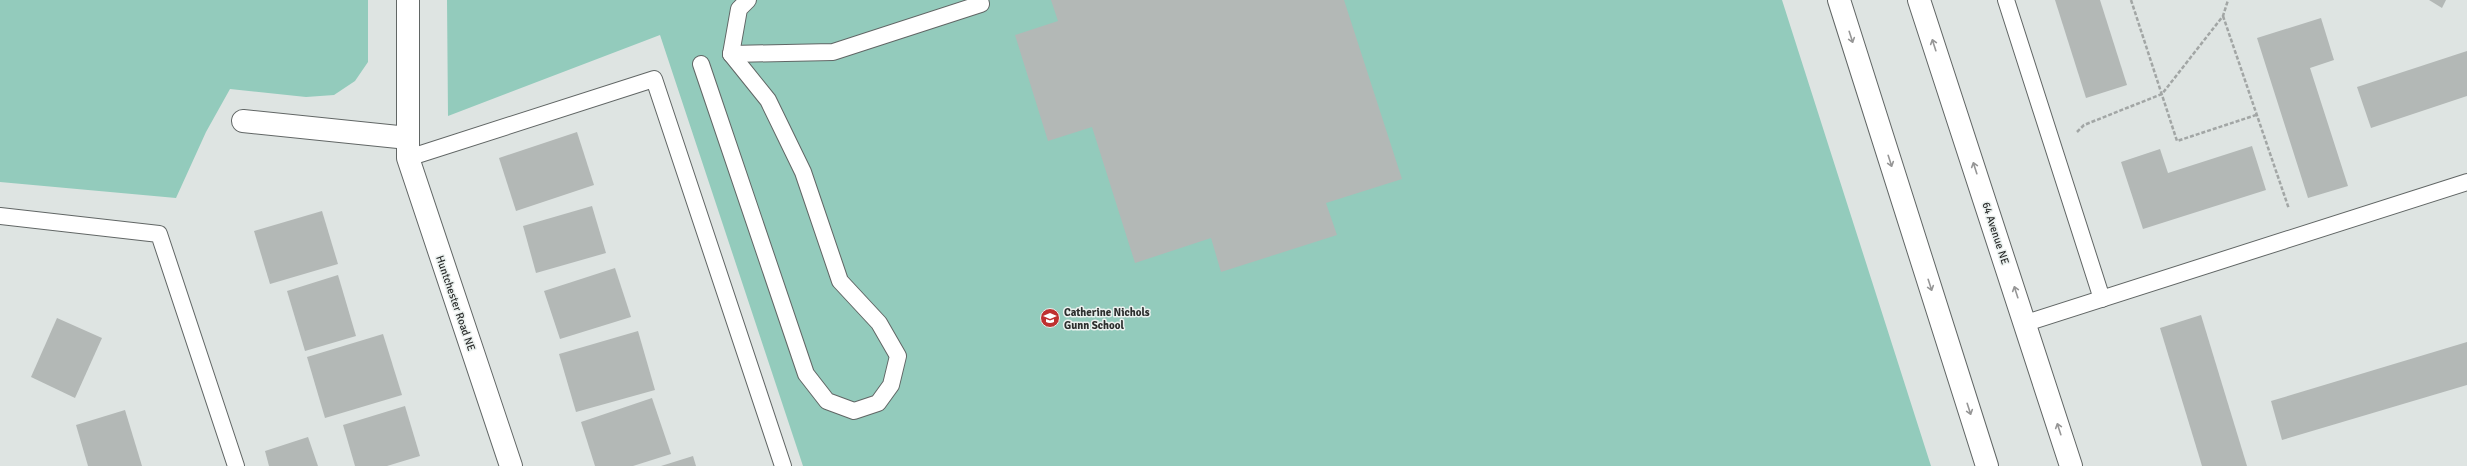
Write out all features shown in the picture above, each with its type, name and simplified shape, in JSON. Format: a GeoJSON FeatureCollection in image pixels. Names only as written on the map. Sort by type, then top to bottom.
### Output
{"type":"FeatureCollection","features":[{"type":"Feature","properties":{"kind":"main road","name":"Huntchester Road NE"},"geometry":{"type":"LineString","coordinates":[[408,0],[408,148],[511,466]]}},
{"type":"Feature","properties":{"kind":"main road"},"geometry":{"type":"LineString","coordinates":[[1839,0],[1987,466]]}},
{"type":"Feature","properties":{"kind":"main road","name":"64 Avenue NE"},"geometry":{"type":"LineString","coordinates":[[1919,0],[2026,322],[2071,466]]}},
{"type":"Feature","properties":{"kind":"main road"},"geometry":{"type":"LineString","coordinates":[[243,121],[408,148]]}},
{"type":"Feature","properties":{"kind":"lane"},"geometry":{"type":"LineString","coordinates":[[701,64],[806,374],[827,401],[854,411],[878,403],[891,385],[898,356],[878,323],[840,281],[803,172],[768,100],[731,54],[739,9],[748,0]]}},
{"type":"Feature","properties":{"kind":"lane"},"geometry":{"type":"LineString","coordinates":[[731,54],[833,52],[982,4],[980,0]]}},
{"type":"Feature","properties":{"kind":"lane"},"geometry":{"type":"LineString","coordinates":[[2006,0],[2102,299]]}},
{"type":"Feature","properties":{"kind":"lane"},"geometry":{"type":"LineString","coordinates":[[408,148],[654,79],[783,466]]}},
{"type":"Feature","properties":{"kind":"lane"},"geometry":{"type":"LineString","coordinates":[[2026,322],[2467,182]]}},
{"type":"Feature","properties":{"kind":"lane"},"geometry":{"type":"LineString","coordinates":[[0,216],[159,234],[236,466]]}},
{"type":"Feature","properties":{"kind":"path"},"geometry":{"type":"LineString","coordinates":[[2132,0],[2177,141],[2256,115]]}},
{"type":"Feature","properties":{"kind":"path"},"geometry":{"type":"LineString","coordinates":[[2056,154],[2084,125],[2162,94],[2223,16],[2228,0]]}},
{"type":"Feature","properties":{"kind":"path"},"geometry":{"type":"LineString","coordinates":[[2223,16],[2298,236]]}},
{"type":"Feature","properties":{"kind":"green space"},"geometry":{"type":"Polygon","coordinates":[[[0,0],[368,0],[368,62],[355,81],[334,95],[306,97],[230,89],[206,132],[176,198],[0,182],[0,0]]]}},
{"type":"Feature","properties":{"kind":"green space","name":"Catherine Nichols Gunn School"},"geometry":{"type":"Polygon","coordinates":[[[447,0],[1782,0],[1931,466],[803,466],[660,35],[448,116],[447,0]]]}},
{"type":"Feature","properties":{"kind":"building"},"geometry":{"type":"Polygon","coordinates":[[[1051,0],[1344,0],[1402,179],[1326,203],[1337,235],[1221,272],[1211,238],[1135,263],[1092,127],[1048,141],[1015,35],[1058,21],[1051,0]]]}},
{"type":"Feature","properties":{"kind":"building"},"geometry":{"type":"Polygon","coordinates":[[[2055,0],[2100,0],[2127,85],[2086,98],[2055,0]]]}},
{"type":"Feature","properties":{"kind":"building"},"geometry":{"type":"Polygon","coordinates":[[[2429,0],[2446,0],[2442,8],[2429,0]]]}},
{"type":"Feature","properties":{"kind":"building"},"geometry":{"type":"Polygon","coordinates":[[[2321,18],[2334,60],[2310,68],[2348,186],[2308,198],[2257,38],[2321,18]]]}},
{"type":"Feature","properties":{"kind":"building"},"geometry":{"type":"Polygon","coordinates":[[[2467,51],[2467,96],[2371,128],[2357,87],[2467,51]]]}},
{"type":"Feature","properties":{"kind":"building"},"geometry":{"type":"Polygon","coordinates":[[[577,132],[594,185],[516,211],[499,158],[577,132]]]}},
{"type":"Feature","properties":{"kind":"building"},"geometry":{"type":"Polygon","coordinates":[[[2252,146],[2266,190],[2143,229],[2121,162],[2160,149],[2168,173],[2252,146]]]}},
{"type":"Feature","properties":{"kind":"building"},"geometry":{"type":"Polygon","coordinates":[[[592,206],[606,253],[536,273],[523,226],[592,206]]]}},
{"type":"Feature","properties":{"kind":"building"},"geometry":{"type":"Polygon","coordinates":[[[322,211],[338,264],[270,284],[254,231],[322,211]]]}},
{"type":"Feature","properties":{"kind":"building"},"geometry":{"type":"Polygon","coordinates":[[[615,268],[631,317],[560,339],[544,291],[615,268]]]}},
{"type":"Feature","properties":{"kind":"building"},"geometry":{"type":"Polygon","coordinates":[[[338,275],[356,336],[305,351],[287,291],[338,275]]]}},
{"type":"Feature","properties":{"kind":"building"},"geometry":{"type":"Polygon","coordinates":[[[2201,315],[2247,466],[2202,466],[2160,328],[2201,315]]]}},
{"type":"Feature","properties":{"kind":"building"},"geometry":{"type":"Polygon","coordinates":[[[57,318],[102,338],[75,398],[31,377],[57,318]]]}},
{"type":"Feature","properties":{"kind":"building"},"geometry":{"type":"Polygon","coordinates":[[[638,331],[655,390],[576,412],[559,354],[638,331]]]}},
{"type":"Feature","properties":{"kind":"building"},"geometry":{"type":"Polygon","coordinates":[[[383,334],[402,395],[325,418],[307,357],[383,334]]]}},
{"type":"Feature","properties":{"kind":"building"},"geometry":{"type":"Polygon","coordinates":[[[2467,342],[2467,385],[2282,440],[2271,401],[2467,342]]]}},
{"type":"Feature","properties":{"kind":"building"},"geometry":{"type":"Polygon","coordinates":[[[652,398],[671,454],[633,466],[595,466],[581,422],[652,398]]]}},
{"type":"Feature","properties":{"kind":"building"},"geometry":{"type":"Polygon","coordinates":[[[405,406],[420,456],[387,466],[355,466],[343,425],[405,406]]]}},
{"type":"Feature","properties":{"kind":"building"},"geometry":{"type":"Polygon","coordinates":[[[125,410],[142,466],[88,466],[76,425],[125,410]]]}},
{"type":"Feature","properties":{"kind":"building"},"geometry":{"type":"Polygon","coordinates":[[[308,437],[318,466],[269,466],[265,451],[308,437]]]}},
{"type":"Feature","properties":{"kind":"building"},"geometry":{"type":"Polygon","coordinates":[[[693,456],[696,466],[661,466],[693,456]]]}},
{"type":"Feature","properties":{"kind":"place","name":"Catherine Nichols Gunn School"},"geometry":{"type":"Point","coordinates":[1050,318]}}]}
